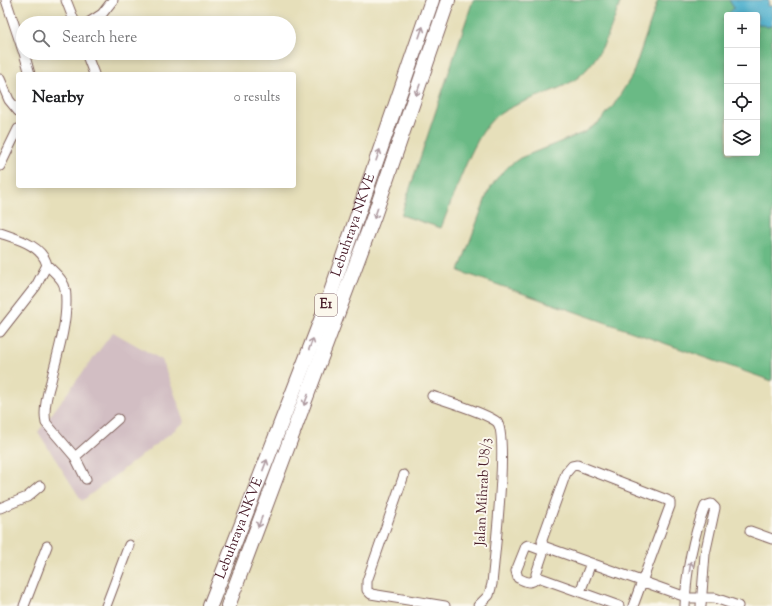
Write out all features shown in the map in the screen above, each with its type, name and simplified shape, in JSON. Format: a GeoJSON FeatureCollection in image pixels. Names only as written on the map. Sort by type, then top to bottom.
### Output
{"type":"FeatureCollection","features":[{"type":"Feature","properties":{"kind":"highway","name":"Lebuhraya NKVE"},"geometry":{"type":"LineString","coordinates":[[210,606],[322,315],[432,0]]}},
{"type":"Feature","properties":{"kind":"highway","name":"Lebuhraya NKVE"},"geometry":{"type":"LineString","coordinates":[[228,606],[374,216],[448,0]]}},
{"type":"Feature","properties":{"kind":"street"},"geometry":{"type":"LineString","coordinates":[[6,0],[16,31]]}},
{"type":"Feature","properties":{"kind":"street"},"geometry":{"type":"LineString","coordinates":[[66,0],[72,16]]}},
{"type":"Feature","properties":{"kind":"street"},"geometry":{"type":"LineString","coordinates":[[99,16],[113,0]]}},
{"type":"Feature","properties":{"kind":"street"},"geometry":{"type":"LineString","coordinates":[[26,60],[29,72]]}},
{"type":"Feature","properties":{"kind":"street"},"geometry":{"type":"LineString","coordinates":[[89,60],[93,72]]}},
{"type":"Feature","properties":{"kind":"street"},"geometry":{"type":"LineString","coordinates":[[0,79],[9,100],[16,109]]}},
{"type":"Feature","properties":{"kind":"street"},"geometry":{"type":"LineString","coordinates":[[0,166],[16,133]]}},
{"type":"Feature","properties":{"kind":"street"},"geometry":{"type":"LineString","coordinates":[[0,233],[24,242],[39,250],[47,265],[62,281],[66,297],[66,315],[48,392],[45,420],[46,424],[75,457],[86,479]]}},
{"type":"Feature","properties":{"kind":"street"},"geometry":{"type":"LineString","coordinates":[[0,332],[36,286],[47,265]]}},
{"type":"Feature","properties":{"kind":"street","name":"Jalan Mihrab U8/3"},"geometry":{"type":"LineString","coordinates":[[432,396],[487,416],[498,423],[501,433],[502,459],[492,584],[489,595],[478,606]]}},
{"type":"Feature","properties":{"kind":"street"},"geometry":{"type":"LineString","coordinates":[[75,457],[118,419]]}},
{"type":"Feature","properties":{"kind":"street"},"geometry":{"type":"LineString","coordinates":[[538,577],[536,574],[545,549],[542,544],[542,540],[566,473],[572,466],[577,466],[670,502],[670,506],[633,606]]}},
{"type":"Feature","properties":{"kind":"street"},"geometry":{"type":"LineString","coordinates":[[404,475],[367,581],[367,590],[372,594],[445,606]]}},
{"type":"Feature","properties":{"kind":"street"},"geometry":{"type":"LineString","coordinates":[[0,508],[26,497],[40,486]]}},
{"type":"Feature","properties":{"kind":"street"},"geometry":{"type":"LineString","coordinates":[[686,602],[690,562],[695,539],[704,508],[711,504],[715,508],[705,554],[701,602]]}},
{"type":"Feature","properties":{"kind":"street"},"geometry":{"type":"LineString","coordinates":[[750,531],[772,539]]}},
{"type":"Feature","properties":{"kind":"street"},"geometry":{"type":"LineString","coordinates":[[106,606],[129,545]]}},
{"type":"Feature","properties":{"kind":"street"},"geometry":{"type":"LineString","coordinates":[[538,577],[530,583],[518,578],[516,571],[526,546],[528,545],[591,563],[642,582],[686,602]]}},
{"type":"Feature","properties":{"kind":"street"},"geometry":{"type":"LineString","coordinates":[[24,606],[47,546]]}},
{"type":"Feature","properties":{"kind":"street"},"geometry":{"type":"LineString","coordinates":[[580,592],[591,563]]}},
{"type":"Feature","properties":{"kind":"street"},"geometry":{"type":"LineString","coordinates":[[538,577],[619,606]]}},
{"type":"Feature","properties":{"kind":"street"},"geometry":{"type":"LineString","coordinates":[[686,602],[691,598],[701,602],[720,600],[738,606]]}},
{"type":"Feature","properties":{"kind":"shaded area"},"geometry":{"type":"Polygon","coordinates":[[[113,332],[162,360],[185,422],[82,501],[38,432],[113,332]]]}},
{"type":"Feature","properties":{"kind":"green space"},"geometry":{"type":"Polygon","coordinates":[[[473,0],[621,0],[606,40],[596,58],[578,78],[562,87],[509,108],[493,119],[485,129],[470,156],[441,228],[401,215],[473,0]]]}},
{"type":"Feature","properties":{"kind":"green space"},"geometry":{"type":"Polygon","coordinates":[[[658,0],[729,0],[734,8],[730,12],[724,12],[724,18],[722,20],[724,20],[724,156],[760,156],[760,24],[768,27],[772,25],[772,381],[459,271],[488,192],[497,178],[510,165],[520,158],[585,132],[599,122],[613,106],[632,76],[658,0]]]}},
{"type":"Feature","properties":{"kind":"water"},"geometry":{"type":"Polygon","coordinates":[[[729,0],[769,0],[768,6],[772,6],[772,25],[768,27],[760,24],[760,12],[730,12],[734,8],[729,0]]]}}]}
